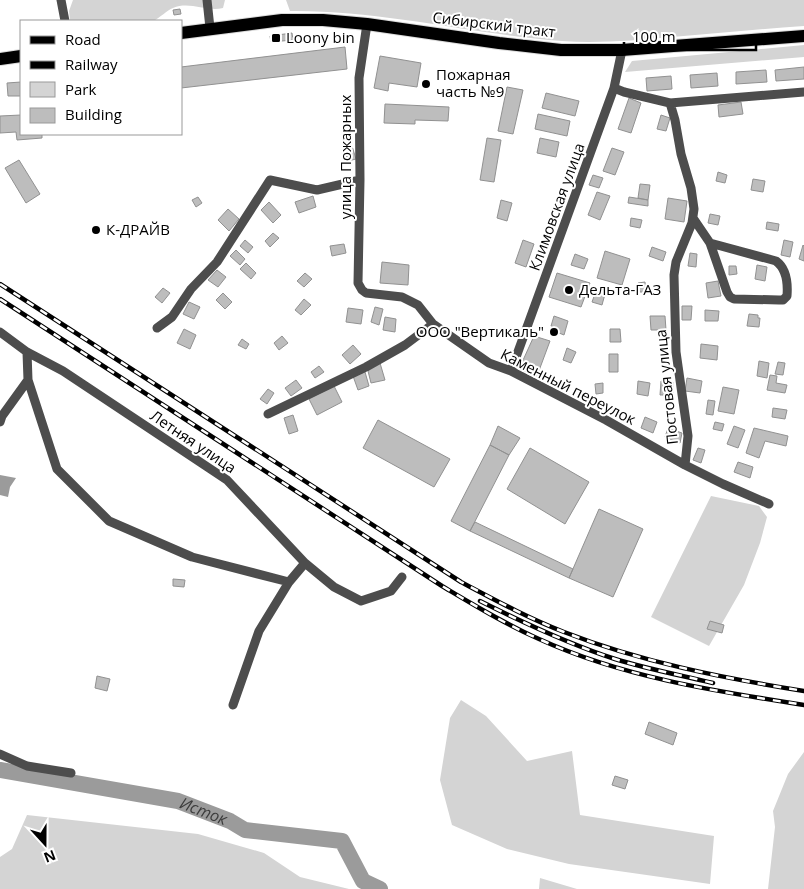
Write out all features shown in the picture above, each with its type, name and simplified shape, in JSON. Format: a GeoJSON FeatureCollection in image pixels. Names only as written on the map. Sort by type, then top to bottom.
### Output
{"type":"FeatureCollection","features":[{"type":"Feature","properties":{"kind":"main road","name":"Сибирский тракт"},"geometry":{"type":"LineString","coordinates":[[182,33],[282,20],[323,20],[367,24],[552,49],[622,50],[804,36]]}},
{"type":"Feature","properties":{"kind":"main road"},"geometry":{"type":"LineString","coordinates":[[0,59],[20,56]]}},
{"type":"Feature","properties":{"kind":"street"},"geometry":{"type":"LineString","coordinates":[[61,0],[65,20]]}},
{"type":"Feature","properties":{"kind":"street"},"geometry":{"type":"LineString","coordinates":[[206,0],[210,28]]}},
{"type":"Feature","properties":{"kind":"street","name":"улица Пожарных"},"geometry":{"type":"LineString","coordinates":[[362,290],[358,283],[360,78],[367,24]]}},
{"type":"Feature","properties":{"kind":"street","name":"Климовская улица"},"geometry":{"type":"LineString","coordinates":[[511,371],[614,88],[622,50]]}},
{"type":"Feature","properties":{"kind":"street"},"geometry":{"type":"LineString","coordinates":[[614,88],[670,103],[804,92]]}},
{"type":"Feature","properties":{"kind":"street","name":"Постовая улица"},"geometry":{"type":"LineString","coordinates":[[670,103],[675,120],[678,145],[691,188],[694,209],[693,218],[676,262],[674,275],[676,352],[688,436],[685,465]]}},
{"type":"Feature","properties":{"kind":"street"},"geometry":{"type":"LineString","coordinates":[[157,328],[172,317],[190,289],[217,262],[270,180],[317,190],[360,180]]}},
{"type":"Feature","properties":{"kind":"street"},"geometry":{"type":"LineString","coordinates":[[693,218],[710,243],[726,292],[730,297],[734,299],[783,300],[787,296],[785,272],[776,261],[710,243]]}},
{"type":"Feature","properties":{"kind":"street","name":"Каменный переулок"},"geometry":{"type":"LineString","coordinates":[[362,290],[366,293],[402,297],[418,305],[432,324],[489,362],[511,371],[606,420],[685,465],[769,504]]}},
{"type":"Feature","properties":{"kind":"street"},"geometry":{"type":"LineString","coordinates":[[268,414],[374,363],[406,345],[432,324]]}},
{"type":"Feature","properties":{"kind":"street","name":"Летняя улица"},"geometry":{"type":"LineString","coordinates":[[0,332],[27,352],[63,371],[227,480],[305,564],[334,587],[360,601],[391,591],[402,577]]}},
{"type":"Feature","properties":{"kind":"street"},"geometry":{"type":"LineString","coordinates":[[27,352],[28,380],[58,469],[109,521],[192,557],[289,582]]}},
{"type":"Feature","properties":{"kind":"street"},"geometry":{"type":"LineString","coordinates":[[0,422],[2,416],[28,380]]}},
{"type":"Feature","properties":{"kind":"street"},"geometry":{"type":"LineString","coordinates":[[233,705],[259,631],[289,582],[305,564]]}},
{"type":"Feature","properties":{"kind":"street"},"geometry":{"type":"LineString","coordinates":[[0,754],[27,766],[71,773]]}},
{"type":"Feature","properties":{"kind":"green space"},"geometry":{"type":"Polygon","coordinates":[[[73,0],[225,0],[223,8],[210,9],[179,6],[155,20],[70,20],[69,11],[73,0]]]}},
{"type":"Feature","properties":{"kind":"green space"},"geometry":{"type":"Polygon","coordinates":[[[286,0],[804,0],[804,26],[603,42],[576,42],[528,38],[359,14],[290,11],[286,0]]]}},
{"type":"Feature","properties":{"kind":"green space"},"geometry":{"type":"Polygon","coordinates":[[[804,45],[804,57],[625,72],[632,61],[804,45]]]}},
{"type":"Feature","properties":{"kind":"green space"},"geometry":{"type":"Polygon","coordinates":[[[711,496],[759,506],[767,517],[760,543],[744,585],[709,646],[651,617],[711,496]]]}},
{"type":"Feature","properties":{"kind":"green space"},"geometry":{"type":"Polygon","coordinates":[[[461,700],[486,716],[527,761],[572,751],[580,815],[714,836],[710,884],[569,864],[507,849],[452,825],[440,780],[450,718],[461,700]]]}},
{"type":"Feature","properties":{"kind":"green space"},"geometry":{"type":"Polygon","coordinates":[[[804,752],[804,889],[768,889],[775,827],[773,811],[788,774],[804,752]]]}},
{"type":"Feature","properties":{"kind":"green space"},"geometry":{"type":"Polygon","coordinates":[[[27,815],[198,834],[264,853],[300,877],[349,889],[0,889],[0,857],[12,849],[27,815]]]}},
{"type":"Feature","properties":{"kind":"green space"},"geometry":{"type":"Polygon","coordinates":[[[540,878],[577,889],[539,889],[540,878]]]}},
{"type":"Feature","properties":{"kind":"shaded area"},"geometry":{"type":"Polygon","coordinates":[[[0,475],[16,478],[10,487],[8,497],[0,495],[0,475]]]}},
{"type":"Feature","properties":{"kind":"building"},"geometry":{"type":"Polygon","coordinates":[[[180,9],[181,14],[174,15],[173,10],[180,9]]]}},
{"type":"Feature","properties":{"kind":"building"},"geometry":{"type":"Polygon","coordinates":[[[292,33],[293,40],[271,42],[270,36],[292,33]]]}},
{"type":"Feature","properties":{"kind":"building"},"geometry":{"type":"Polygon","coordinates":[[[345,47],[347,69],[182,88],[182,67],[345,47]]]}},
{"type":"Feature","properties":{"kind":"building"},"geometry":{"type":"Polygon","coordinates":[[[380,56],[421,63],[417,87],[389,83],[388,91],[374,88],[380,56]]]}},
{"type":"Feature","properties":{"kind":"building"},"geometry":{"type":"Polygon","coordinates":[[[804,67],[804,79],[776,81],[775,70],[804,67]]]}},
{"type":"Feature","properties":{"kind":"building"},"geometry":{"type":"Polygon","coordinates":[[[766,70],[767,82],[736,84],[736,72],[766,70]]]}},
{"type":"Feature","properties":{"kind":"building"},"geometry":{"type":"Polygon","coordinates":[[[717,73],[718,86],[691,88],[690,75],[717,73]]]}},
{"type":"Feature","properties":{"kind":"building"},"geometry":{"type":"Polygon","coordinates":[[[671,76],[672,89],[647,91],[646,78],[671,76]]]}},
{"type":"Feature","properties":{"kind":"building"},"geometry":{"type":"Polygon","coordinates":[[[20,82],[20,96],[8,96],[7,83],[20,82]]]}},
{"type":"Feature","properties":{"kind":"building"},"geometry":{"type":"Polygon","coordinates":[[[507,87],[523,90],[513,134],[498,131],[507,87]]]}},
{"type":"Feature","properties":{"kind":"building"},"geometry":{"type":"Polygon","coordinates":[[[546,93],[579,101],[575,116],[542,108],[546,93]]]}},
{"type":"Feature","properties":{"kind":"building"},"geometry":{"type":"Polygon","coordinates":[[[629,98],[641,103],[631,133],[618,129],[629,98]]]}},
{"type":"Feature","properties":{"kind":"building"},"geometry":{"type":"Polygon","coordinates":[[[741,102],[743,114],[719,117],[718,105],[741,102]]]}},
{"type":"Feature","properties":{"kind":"building"},"geometry":{"type":"Polygon","coordinates":[[[385,104],[449,107],[448,121],[415,120],[415,124],[384,123],[385,104]]]}},
{"type":"Feature","properties":{"kind":"building"},"geometry":{"type":"Polygon","coordinates":[[[538,114],[570,121],[567,136],[535,129],[538,114]]]}},
{"type":"Feature","properties":{"kind":"building"},"geometry":{"type":"Polygon","coordinates":[[[20,115],[20,135],[42,135],[42,138],[17,140],[16,132],[0,133],[0,116],[20,115]]]}},
{"type":"Feature","properties":{"kind":"building"},"geometry":{"type":"Polygon","coordinates":[[[661,115],[670,118],[666,131],[657,129],[661,115]]]}},
{"type":"Feature","properties":{"kind":"building"},"geometry":{"type":"Polygon","coordinates":[[[487,138],[501,140],[494,182],[480,180],[487,138]]]}},
{"type":"Feature","properties":{"kind":"building"},"geometry":{"type":"Polygon","coordinates":[[[540,138],[559,142],[556,157],[537,153],[540,138]]]}},
{"type":"Feature","properties":{"kind":"building"},"geometry":{"type":"Polygon","coordinates":[[[352,146],[356,159],[348,161],[344,148],[352,146]]]}},
{"type":"Feature","properties":{"kind":"building"},"geometry":{"type":"Polygon","coordinates":[[[612,148],[624,152],[615,175],[603,171],[612,148]]]}},
{"type":"Feature","properties":{"kind":"building"},"geometry":{"type":"Polygon","coordinates":[[[19,160],[40,194],[26,203],[5,168],[19,160]]]}},
{"type":"Feature","properties":{"kind":"building"},"geometry":{"type":"Polygon","coordinates":[[[718,172],[727,175],[725,183],[716,181],[718,172]]]}},
{"type":"Feature","properties":{"kind":"building"},"geometry":{"type":"Polygon","coordinates":[[[593,175],[603,178],[599,188],[589,185],[593,175]]]}},
{"type":"Feature","properties":{"kind":"building"},"geometry":{"type":"Polygon","coordinates":[[[753,179],[765,181],[763,192],[751,190],[753,179]]]}},
{"type":"Feature","properties":{"kind":"building"},"geometry":{"type":"Polygon","coordinates":[[[640,184],[650,185],[648,200],[638,198],[640,184]]]}},
{"type":"Feature","properties":{"kind":"building"},"geometry":{"type":"Polygon","coordinates":[[[597,192],[610,196],[600,220],[588,215],[597,192]]]}},
{"type":"Feature","properties":{"kind":"building"},"geometry":{"type":"Polygon","coordinates":[[[313,196],[316,207],[299,213],[295,202],[313,196]]]}},
{"type":"Feature","properties":{"kind":"building"},"geometry":{"type":"Polygon","coordinates":[[[198,197],[202,203],[196,207],[192,200],[198,197]]]}},
{"type":"Feature","properties":{"kind":"building"},"geometry":{"type":"Polygon","coordinates":[[[629,197],[648,200],[648,206],[628,203],[629,197]]]}},
{"type":"Feature","properties":{"kind":"building"},"geometry":{"type":"Polygon","coordinates":[[[668,198],[687,201],[684,222],[665,219],[668,198]]]}},
{"type":"Feature","properties":{"kind":"building"},"geometry":{"type":"Polygon","coordinates":[[[501,200],[512,203],[507,221],[497,218],[501,200]]]}},
{"type":"Feature","properties":{"kind":"building"},"geometry":{"type":"Polygon","coordinates":[[[269,202],[281,215],[273,223],[261,210],[269,202]]]}},
{"type":"Feature","properties":{"kind":"building"},"geometry":{"type":"Polygon","coordinates":[[[228,209],[239,219],[229,231],[218,220],[228,209]]]}},
{"type":"Feature","properties":{"kind":"building"},"geometry":{"type":"Polygon","coordinates":[[[710,214],[720,216],[718,225],[708,223],[710,214]]]}},
{"type":"Feature","properties":{"kind":"building"},"geometry":{"type":"Polygon","coordinates":[[[631,218],[642,220],[640,228],[630,226],[631,218]]]}},
{"type":"Feature","properties":{"kind":"building"},"geometry":{"type":"Polygon","coordinates":[[[767,222],[779,224],[778,231],[766,229],[767,222]]]}},
{"type":"Feature","properties":{"kind":"building"},"geometry":{"type":"Polygon","coordinates":[[[273,233],[279,238],[270,247],[265,241],[273,233]]]}},
{"type":"Feature","properties":{"kind":"building"},"geometry":{"type":"Polygon","coordinates":[[[245,240],[253,247],[248,253],[240,246],[245,240]]]}},
{"type":"Feature","properties":{"kind":"building"},"geometry":{"type":"Polygon","coordinates":[[[523,240],[534,244],[526,267],[515,263],[523,240]]]}},
{"type":"Feature","properties":{"kind":"building"},"geometry":{"type":"Polygon","coordinates":[[[784,240],[793,242],[790,257],[781,255],[784,240]]]}},
{"type":"Feature","properties":{"kind":"building"},"geometry":{"type":"Polygon","coordinates":[[[344,244],[346,253],[332,256],[330,246],[344,244]]]}},
{"type":"Feature","properties":{"kind":"building"},"geometry":{"type":"Polygon","coordinates":[[[804,246],[804,261],[799,259],[804,246]]]}},
{"type":"Feature","properties":{"kind":"building"},"geometry":{"type":"Polygon","coordinates":[[[652,247],[666,252],[663,261],[649,256],[652,247]]]}},
{"type":"Feature","properties":{"kind":"building"},"geometry":{"type":"Polygon","coordinates":[[[236,250],[245,259],[240,265],[230,256],[236,250]]]}},
{"type":"Feature","properties":{"kind":"building"},"geometry":{"type":"Polygon","coordinates":[[[605,251],[630,259],[622,285],[597,278],[605,251]]]}},
{"type":"Feature","properties":{"kind":"building"},"geometry":{"type":"Polygon","coordinates":[[[690,253],[697,254],[696,267],[688,266],[690,253]]]}},
{"type":"Feature","properties":{"kind":"building"},"geometry":{"type":"Polygon","coordinates":[[[575,254],[588,259],[584,269],[571,265],[575,254]]]}},
{"type":"Feature","properties":{"kind":"building"},"geometry":{"type":"Polygon","coordinates":[[[382,262],[409,265],[408,285],[380,283],[382,262]]]}},
{"type":"Feature","properties":{"kind":"building"},"geometry":{"type":"Polygon","coordinates":[[[246,263],[256,273],[251,279],[240,269],[246,263]]]}},
{"type":"Feature","properties":{"kind":"building"},"geometry":{"type":"Polygon","coordinates":[[[757,265],[767,267],[765,281],[755,279],[757,265]]]}},
{"type":"Feature","properties":{"kind":"building"},"geometry":{"type":"Polygon","coordinates":[[[729,266],[736,266],[737,274],[729,275],[729,266]]]}},
{"type":"Feature","properties":{"kind":"building"},"geometry":{"type":"Polygon","coordinates":[[[217,270],[226,277],[218,287],[208,280],[217,270]]]}},
{"type":"Feature","properties":{"kind":"building"},"geometry":{"type":"Polygon","coordinates":[[[305,273],[312,279],[304,287],[297,281],[305,273]]]}},
{"type":"Feature","properties":{"kind":"building","name":"Дельта-ГАЗ"},"geometry":{"type":"Polygon","coordinates":[[[557,273],[590,283],[581,307],[549,297],[557,273]]]}},
{"type":"Feature","properties":{"kind":"building"},"geometry":{"type":"Polygon","coordinates":[[[718,281],[721,296],[708,298],[706,283],[718,281]]]}},
{"type":"Feature","properties":{"kind":"building"},"geometry":{"type":"Polygon","coordinates":[[[645,282],[646,292],[640,292],[638,283],[645,282]]]}},
{"type":"Feature","properties":{"kind":"building"},"geometry":{"type":"Polygon","coordinates":[[[163,288],[170,293],[162,303],[155,297],[163,288]]]}},
{"type":"Feature","properties":{"kind":"building"},"geometry":{"type":"Polygon","coordinates":[[[596,291],[605,294],[602,305],[592,302],[596,291]]]}},
{"type":"Feature","properties":{"kind":"building"},"geometry":{"type":"Polygon","coordinates":[[[223,293],[232,302],[225,309],[216,300],[223,293]]]}},
{"type":"Feature","properties":{"kind":"building"},"geometry":{"type":"Polygon","coordinates":[[[304,299],[311,305],[301,315],[295,310],[304,299]]]}},
{"type":"Feature","properties":{"kind":"building"},"geometry":{"type":"Polygon","coordinates":[[[189,302],[200,307],[194,319],[183,314],[189,302]]]}},
{"type":"Feature","properties":{"kind":"building"},"geometry":{"type":"Polygon","coordinates":[[[682,306],[692,306],[691,320],[682,320],[682,306]]]}},
{"type":"Feature","properties":{"kind":"building"},"geometry":{"type":"Polygon","coordinates":[[[375,307],[383,309],[379,325],[371,322],[375,307]]]}},
{"type":"Feature","properties":{"kind":"building"},"geometry":{"type":"Polygon","coordinates":[[[348,308],[363,310],[361,324],[346,322],[348,308]]]}},
{"type":"Feature","properties":{"kind":"building"},"geometry":{"type":"Polygon","coordinates":[[[705,310],[719,311],[718,321],[705,321],[705,310]]]}},
{"type":"Feature","properties":{"kind":"building"},"geometry":{"type":"Polygon","coordinates":[[[749,314],[758,315],[758,318],[760,318],[759,327],[747,326],[749,314]]]}},
{"type":"Feature","properties":{"kind":"building"},"geometry":{"type":"Polygon","coordinates":[[[554,316],[568,321],[564,335],[554,331],[556,327],[551,326],[554,316]]]}},
{"type":"Feature","properties":{"kind":"building"},"geometry":{"type":"Polygon","coordinates":[[[650,316],[665,316],[666,330],[651,330],[650,316]]]}},
{"type":"Feature","properties":{"kind":"building"},"geometry":{"type":"Polygon","coordinates":[[[385,317],[396,319],[395,332],[383,330],[385,317]]]}},
{"type":"Feature","properties":{"kind":"building"},"geometry":{"type":"Polygon","coordinates":[[[184,329],[196,335],[190,349],[177,343],[184,329]]]}},
{"type":"Feature","properties":{"kind":"building"},"geometry":{"type":"Polygon","coordinates":[[[610,329],[620,329],[621,342],[610,342],[610,329]]]}},
{"type":"Feature","properties":{"kind":"building"},"geometry":{"type":"Polygon","coordinates":[[[282,336],[288,343],[279,350],[274,343],[282,336]]]}},
{"type":"Feature","properties":{"kind":"building"},"geometry":{"type":"Polygon","coordinates":[[[534,336],[550,341],[537,376],[519,369],[534,336]]]}},
{"type":"Feature","properties":{"kind":"building"},"geometry":{"type":"Polygon","coordinates":[[[242,339],[249,344],[246,349],[238,345],[242,339]]]}},
{"type":"Feature","properties":{"kind":"building"},"geometry":{"type":"Polygon","coordinates":[[[701,344],[718,346],[717,360],[700,358],[701,344]]]}},
{"type":"Feature","properties":{"kind":"building"},"geometry":{"type":"Polygon","coordinates":[[[353,345],[361,354],[350,364],[342,355],[353,345]]]}},
{"type":"Feature","properties":{"kind":"building"},"geometry":{"type":"Polygon","coordinates":[[[567,348],[576,352],[571,363],[563,360],[567,348]]]}},
{"type":"Feature","properties":{"kind":"building"},"geometry":{"type":"Polygon","coordinates":[[[609,354],[618,354],[618,372],[609,372],[609,354]]]}},
{"type":"Feature","properties":{"kind":"building"},"geometry":{"type":"Polygon","coordinates":[[[759,361],[769,363],[767,378],[757,376],[759,361]]]}},
{"type":"Feature","properties":{"kind":"building"},"geometry":{"type":"Polygon","coordinates":[[[778,362],[785,363],[783,375],[775,374],[778,362]]]}},
{"type":"Feature","properties":{"kind":"building"},"geometry":{"type":"Polygon","coordinates":[[[380,363],[385,380],[371,383],[367,367],[380,363]]]}},
{"type":"Feature","properties":{"kind":"building"},"geometry":{"type":"Polygon","coordinates":[[[319,366],[324,372],[315,378],[311,372],[319,366]]]}},
{"type":"Feature","properties":{"kind":"building"},"geometry":{"type":"Polygon","coordinates":[[[365,372],[369,386],[358,390],[353,376],[365,372]]]}},
{"type":"Feature","properties":{"kind":"building"},"geometry":{"type":"Polygon","coordinates":[[[770,375],[777,376],[776,383],[787,385],[785,393],[767,390],[770,375]]]}},
{"type":"Feature","properties":{"kind":"building"},"geometry":{"type":"Polygon","coordinates":[[[687,378],[702,381],[700,393],[685,391],[687,378]]]}},
{"type":"Feature","properties":{"kind":"building"},"geometry":{"type":"Polygon","coordinates":[[[296,380],[302,388],[291,396],[285,388],[296,380]]]}},
{"type":"Feature","properties":{"kind":"building"},"geometry":{"type":"Polygon","coordinates":[[[638,381],[650,383],[648,396],[637,394],[638,381]]]}},
{"type":"Feature","properties":{"kind":"building"},"geometry":{"type":"Polygon","coordinates":[[[661,381],[673,382],[673,395],[660,395],[661,381]]]}},
{"type":"Feature","properties":{"kind":"building"},"geometry":{"type":"Polygon","coordinates":[[[603,383],[603,393],[596,394],[595,384],[603,383]]]}},
{"type":"Feature","properties":{"kind":"building"},"geometry":{"type":"Polygon","coordinates":[[[334,386],[342,402],[317,415],[309,399],[334,386]]]}},
{"type":"Feature","properties":{"kind":"building"},"geometry":{"type":"Polygon","coordinates":[[[723,387],[739,390],[734,414],[718,411],[723,387]]]}},
{"type":"Feature","properties":{"kind":"building"},"geometry":{"type":"Polygon","coordinates":[[[268,389],[274,393],[267,404],[260,399],[268,389]]]}},
{"type":"Feature","properties":{"kind":"building"},"geometry":{"type":"Polygon","coordinates":[[[708,400],[715,401],[713,415],[706,414],[708,400]]]}},
{"type":"Feature","properties":{"kind":"building"},"geometry":{"type":"Polygon","coordinates":[[[773,408],[787,410],[785,419],[772,417],[773,408]]]}},
{"type":"Feature","properties":{"kind":"building"},"geometry":{"type":"Polygon","coordinates":[[[293,415],[298,431],[289,434],[284,418],[293,415]]]}},
{"type":"Feature","properties":{"kind":"building"},"geometry":{"type":"Polygon","coordinates":[[[645,417],[657,422],[653,433],[641,428],[645,417]]]}},
{"type":"Feature","properties":{"kind":"building"},"geometry":{"type":"Polygon","coordinates":[[[378,420],[450,459],[434,487],[363,448],[378,420]]]}},
{"type":"Feature","properties":{"kind":"building"},"geometry":{"type":"Polygon","coordinates":[[[715,422],[724,424],[722,431],[713,429],[715,422]]]}},
{"type":"Feature","properties":{"kind":"building"},"geometry":{"type":"Polygon","coordinates":[[[498,426],[520,438],[509,455],[490,445],[498,426]]]}},
{"type":"Feature","properties":{"kind":"building"},"geometry":{"type":"Polygon","coordinates":[[[734,426],[745,430],[738,448],[727,444],[734,426]]]}},
{"type":"Feature","properties":{"kind":"building"},"geometry":{"type":"Polygon","coordinates":[[[668,428],[682,433],[680,443],[665,437],[668,428]]]}},
{"type":"Feature","properties":{"kind":"building"},"geometry":{"type":"Polygon","coordinates":[[[754,428],[788,436],[786,446],[765,441],[759,458],[746,453],[754,428]]]}},
{"type":"Feature","properties":{"kind":"building"},"geometry":{"type":"Polygon","coordinates":[[[490,445],[509,455],[470,531],[451,521],[490,445]]]}},
{"type":"Feature","properties":{"kind":"building"},"geometry":{"type":"Polygon","coordinates":[[[530,448],[589,482],[565,524],[507,489],[530,448]]]}},
{"type":"Feature","properties":{"kind":"building"},"geometry":{"type":"Polygon","coordinates":[[[698,448],[705,450],[701,463],[693,460],[698,448]]]}},
{"type":"Feature","properties":{"kind":"building"},"geometry":{"type":"Polygon","coordinates":[[[738,462],[753,467],[750,478],[734,472],[738,462]]]}},
{"type":"Feature","properties":{"kind":"building"},"geometry":{"type":"Polygon","coordinates":[[[599,509],[643,529],[613,597],[569,578],[599,509]]]}},
{"type":"Feature","properties":{"kind":"building"},"geometry":{"type":"Polygon","coordinates":[[[475,522],[573,569],[569,578],[470,531],[475,522]]]}},
{"type":"Feature","properties":{"kind":"building"},"geometry":{"type":"Polygon","coordinates":[[[173,579],[185,580],[184,587],[173,586],[173,579]]]}},
{"type":"Feature","properties":{"kind":"building"},"geometry":{"type":"Polygon","coordinates":[[[710,621],[724,625],[722,633],[707,629],[710,621]]]}},
{"type":"Feature","properties":{"kind":"building"},"geometry":{"type":"Polygon","coordinates":[[[97,676],[110,679],[107,691],[95,688],[97,676]]]}},
{"type":"Feature","properties":{"kind":"building"},"geometry":{"type":"Polygon","coordinates":[[[649,722],[677,733],[673,745],[645,734],[649,722]]]}},
{"type":"Feature","properties":{"kind":"building"},"geometry":{"type":"Polygon","coordinates":[[[615,776],[628,780],[625,789],[612,785],[615,776]]]}},
{"type":"Feature","properties":{"kind":"waterway","name":"Исток"},"geometry":{"type":"LineString","coordinates":[[0,770],[178,801],[230,821],[245,830],[342,841],[363,881],[380,889]]}},
{"type":"Feature","properties":{"kind":"railway"},"geometry":{"type":"LineString","coordinates":[[0,284],[461,582],[512,608],[564,632],[623,652],[713,675],[804,691]]}},
{"type":"Feature","properties":{"kind":"railway"},"geometry":{"type":"LineString","coordinates":[[0,299],[442,586],[514,627],[571,652],[636,673],[702,688],[804,705]]}},
{"type":"Feature","properties":{"kind":"railway"},"geometry":{"type":"LineString","coordinates":[[480,601],[547,633],[615,659],[713,683]]}},
{"type":"Feature","properties":{"kind":"place","name":"Loony bin"},"geometry":{"type":"Point","coordinates":[276,38]}},
{"type":"Feature","properties":{"kind":"place","name":"Пожарная часть №9"},"geometry":{"type":"Point","coordinates":[426,84]}},
{"type":"Feature","properties":{"kind":"place","name":"К-ДРАЙВ"},"geometry":{"type":"Point","coordinates":[96,230]}},
{"type":"Feature","properties":{"kind":"place","name":"Дельта-ГАЗ"},"geometry":{"type":"Point","coordinates":[569,290]}},
{"type":"Feature","properties":{"kind":"place","name":"ООО \"Вертикаль\""},"geometry":{"type":"Point","coordinates":[554,332]}}]}
